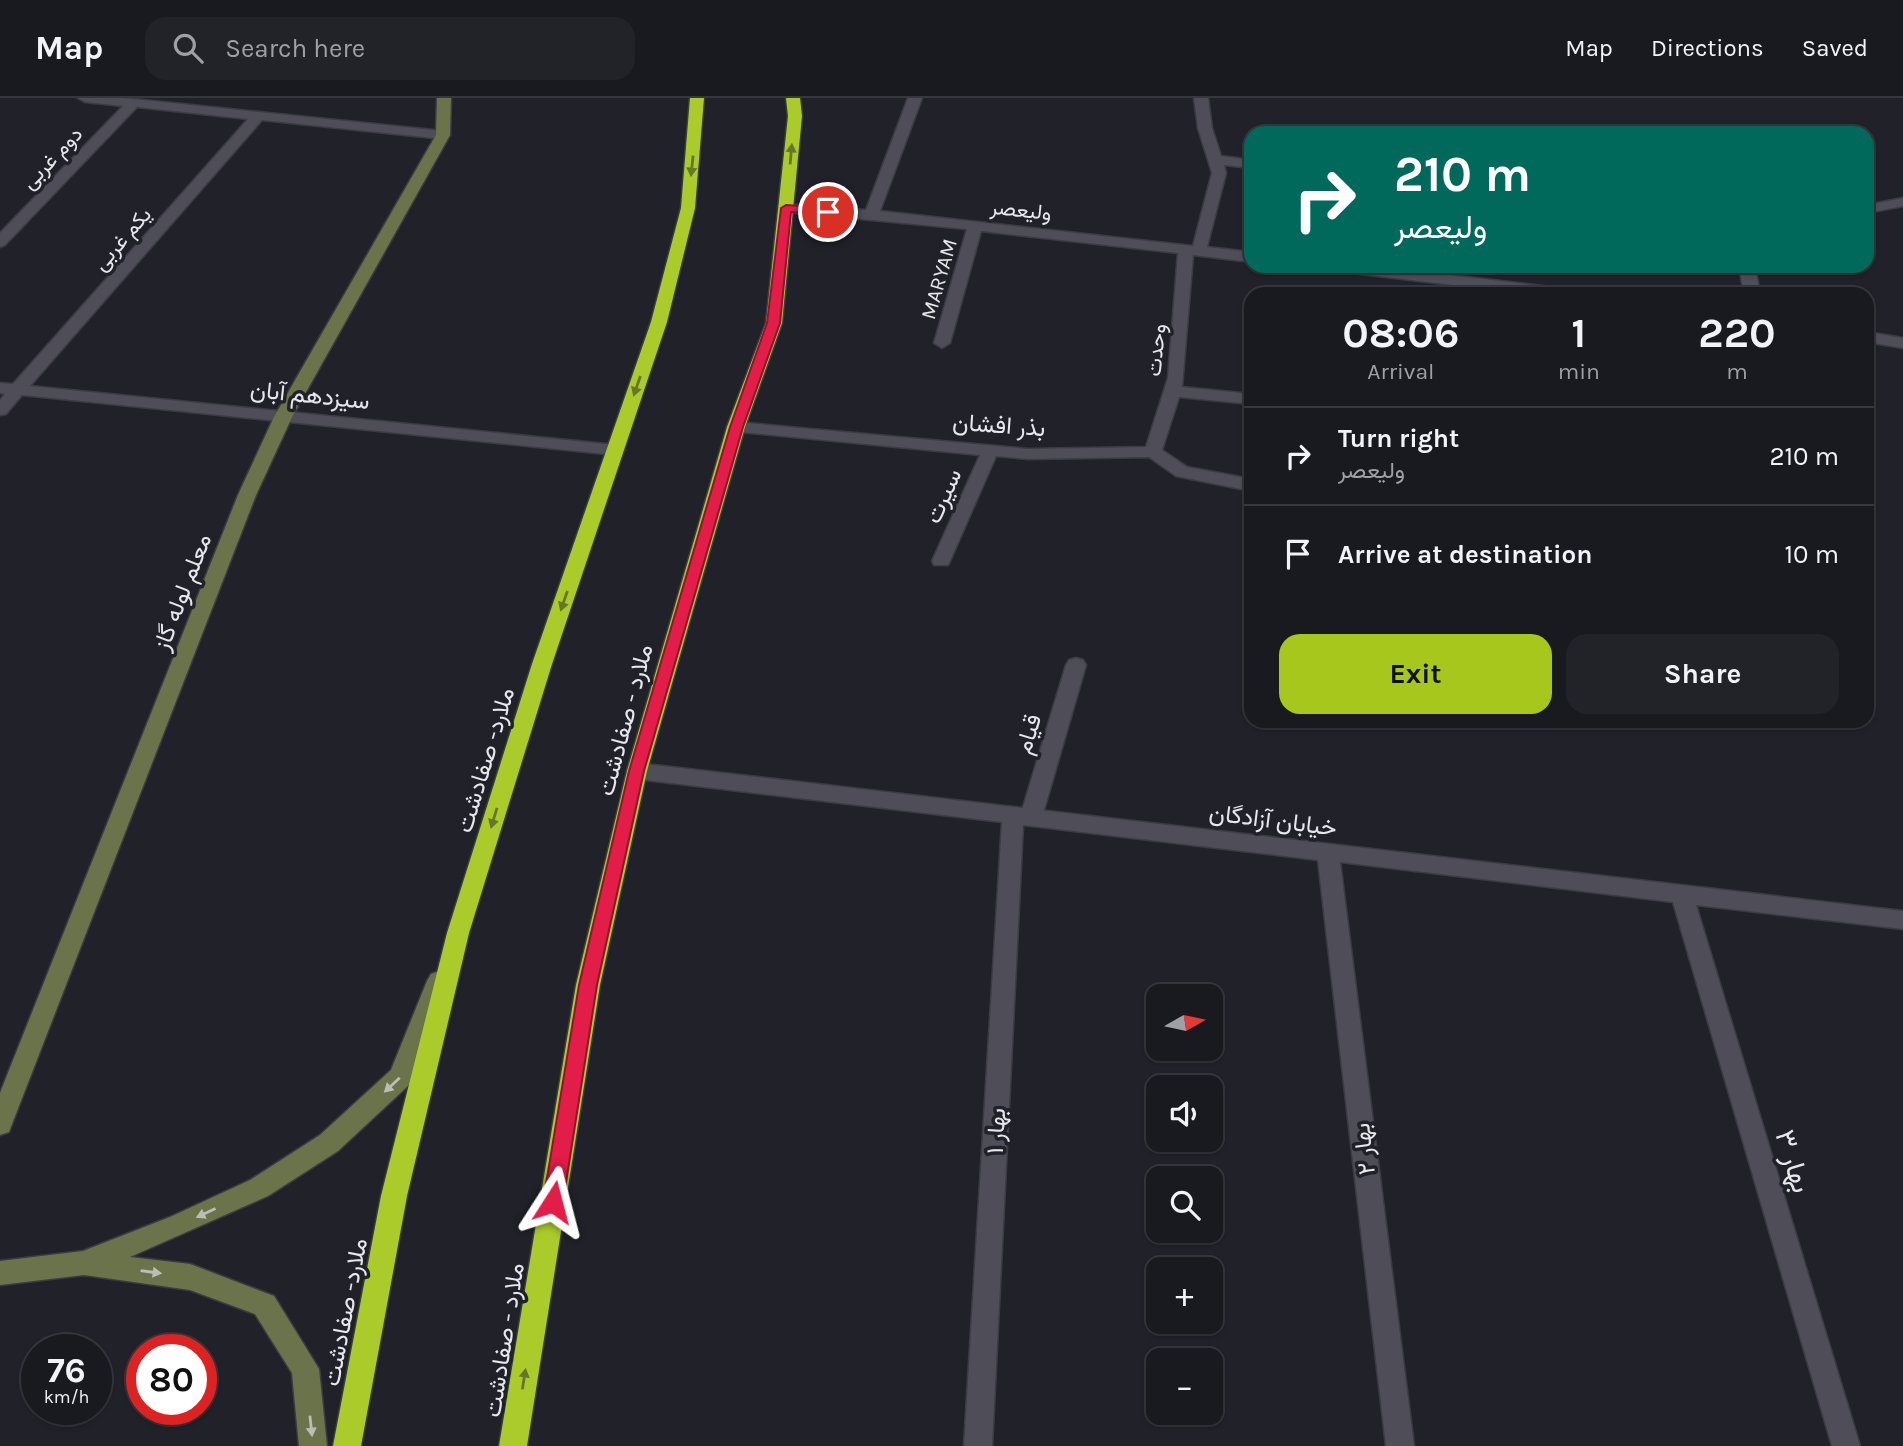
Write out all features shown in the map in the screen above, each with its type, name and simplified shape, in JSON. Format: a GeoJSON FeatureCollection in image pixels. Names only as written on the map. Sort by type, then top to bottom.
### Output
{"type":"FeatureCollection","features":[{"type":"Feature","properties":{"kind":"highway","name":"ملارد- صفادشت"},"geometry":{"type":"LineString","coordinates":[[346,1446],[394,1196],[458,933],[542,664],[659,322],[688,208],[697,98]]}},
{"type":"Feature","properties":{"kind":"highway","name":"ملارد - صفادشت"},"geometry":{"type":"LineString","coordinates":[[513,1446],[588,985],[636,771],[736,427],[774,323],[795,116],[793,98]]}},
{"type":"Feature","properties":{"kind":"street"},"geometry":{"type":"LineString","coordinates":[[85,98],[443,135]]}},
{"type":"Feature","properties":{"kind":"street","name":"معلم لوله گاز"},"geometry":{"type":"LineString","coordinates":[[0,1124],[247,495],[283,417],[443,135],[444,98]]}},
{"type":"Feature","properties":{"kind":"street"},"geometry":{"type":"LineString","coordinates":[[871,215],[915,98]]}},
{"type":"Feature","properties":{"kind":"street","name":"وحدت"},"geometry":{"type":"LineString","coordinates":[[1153,452],[1176,378],[1193,250],[1219,173],[1205,128],[1201,98]]}},
{"type":"Feature","properties":{"kind":"street","name":"دوم غربی"},"geometry":{"type":"LineString","coordinates":[[0,242],[134,103]]}},
{"type":"Feature","properties":{"kind":"street","name":"یکم غربی"},"geometry":{"type":"LineString","coordinates":[[0,410],[258,116]]}},
{"type":"Feature","properties":{"kind":"street"},"geometry":{"type":"LineString","coordinates":[[1215,160],[1244,163]]}},
{"type":"Feature","properties":{"kind":"street"},"geometry":{"type":"LineString","coordinates":[[1874,208],[1903,202]]}},
{"type":"Feature","properties":{"kind":"street","name":"ولیعصر"},"geometry":{"type":"LineString","coordinates":[[786,208],[1244,256]]}},
{"type":"Feature","properties":{"kind":"street","name":"MARYAM"},"geometry":{"type":"LineString","coordinates":[[942,343],[975,226]]}},
{"type":"Feature","properties":{"kind":"street"},"geometry":{"type":"LineString","coordinates":[[1394,273],[1509,287]]}},
{"type":"Feature","properties":{"kind":"street"},"geometry":{"type":"LineString","coordinates":[[1874,338],[1903,343]]}},
{"type":"Feature","properties":{"kind":"street","name":"سیزدهم آبان"},"geometry":{"type":"LineString","coordinates":[[0,388],[615,450]]}},
{"type":"Feature","properties":{"kind":"street"},"geometry":{"type":"LineString","coordinates":[[1172,391],[1244,399]]}},
{"type":"Feature","properties":{"kind":"street","name":"بذر افشان"},"geometry":{"type":"LineString","coordinates":[[736,427],[1028,454],[1153,452]]}},
{"type":"Feature","properties":{"kind":"street","name":"سیرت"},"geometry":{"type":"LineString","coordinates":[[942,561],[990,451]]}},
{"type":"Feature","properties":{"kind":"street"},"geometry":{"type":"LineString","coordinates":[[1153,452],[1182,472],[1244,484]]}},
{"type":"Feature","properties":{"kind":"street","name":"قیام"},"geometry":{"type":"LineString","coordinates":[[1022,816],[1076,665]]}},
{"type":"Feature","properties":{"kind":"street","name":"خیابان آزادگان"},"geometry":{"type":"LineString","coordinates":[[636,771],[1903,920]]}},
{"type":"Feature","properties":{"kind":"street","name":"بهار ۱"},"geometry":{"type":"LineString","coordinates":[[978,1446],[1022,816]]}},
{"type":"Feature","properties":{"kind":"street","name":"بهار ۲"},"geometry":{"type":"LineString","coordinates":[[1328,852],[1400,1446]]}},
{"type":"Feature","properties":{"kind":"street","name":"بهار ۳"},"geometry":{"type":"LineString","coordinates":[[1682,894],[1846,1446]]}},
{"type":"Feature","properties":{"kind":"street"},"geometry":{"type":"LineString","coordinates":[[83,1263],[179,1225],[259,1188],[329,1143],[401,1077],[458,933]]}},
{"type":"Feature","properties":{"kind":"street"},"geometry":{"type":"LineString","coordinates":[[0,1273],[83,1263],[190,1277],[264,1304],[305,1369],[313,1446]]}},
{"type":"Feature","properties":{"kind":"route"},"geometry":{"type":"LineString","coordinates":[[553,1202],[588,985],[636,771],[736,427],[774,323],[786,208],[828,212]]}}]}
